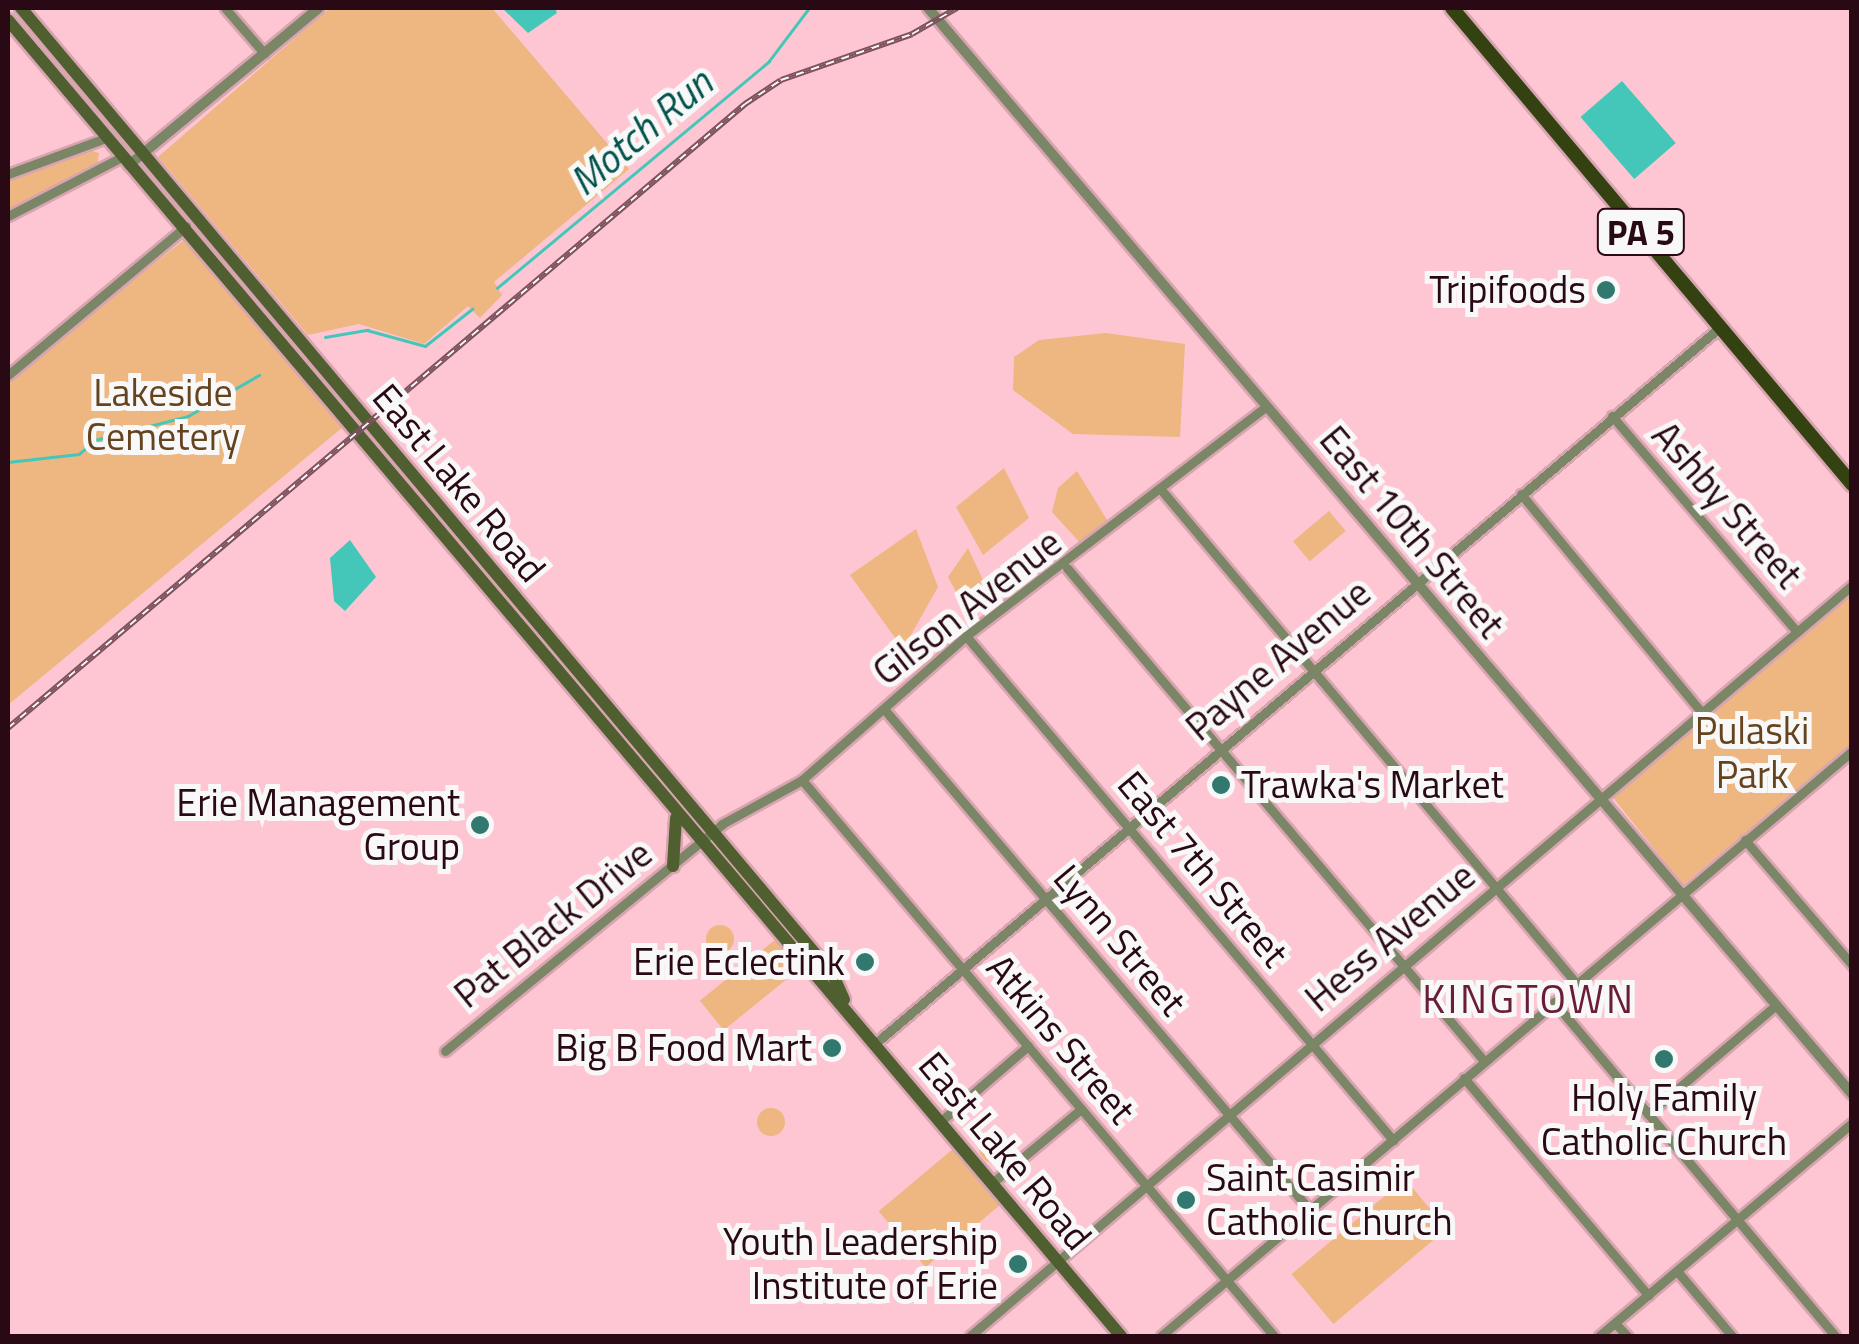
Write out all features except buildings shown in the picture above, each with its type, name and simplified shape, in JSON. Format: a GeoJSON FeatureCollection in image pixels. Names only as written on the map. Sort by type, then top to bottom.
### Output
{"type":"FeatureCollection","features":[{"type":"Feature","properties":{"kind":"main road","name":"East Lake Road"},"geometry":{"type":"LineString","coordinates":[[20,8],[833,976],[845,1002]]}},
{"type":"Feature","properties":{"kind":"main road","name":"PA 5"},"geometry":{"type":"LineString","coordinates":[[1452,8],[1852,484]]}},
{"type":"Feature","properties":{"kind":"main road","name":"East Lake Road"},"geometry":{"type":"LineString","coordinates":[[8,20],[675,816],[845,1002],[1120,1336]]}},
{"type":"Feature","properties":{"kind":"main road"},"geometry":{"type":"LineString","coordinates":[[672,866],[675,816]]}},
{"type":"Feature","properties":{"kind":"street"},"geometry":{"type":"LineString","coordinates":[[225,8],[264,53]]}},
{"type":"Feature","properties":{"kind":"street"},"geometry":{"type":"LineString","coordinates":[[8,216],[143,154],[318,8]]}},
{"type":"Feature","properties":{"kind":"street","name":"East 10th Street"},"geometry":{"type":"LineString","coordinates":[[928,8],[1852,1094]]}},
{"type":"Feature","properties":{"kind":"street"},"geometry":{"type":"LineString","coordinates":[[8,174],[106,138]]}},
{"type":"Feature","properties":{"kind":"street"},"geometry":{"type":"LineString","coordinates":[[8,375],[196,216]]}},
{"type":"Feature","properties":{"kind":"street","name":"Payne Avenue"},"geometry":{"type":"LineString","coordinates":[[877,1042],[1127,826],[1720,327]]}},
{"type":"Feature","properties":{"kind":"street","name":"Gilson Avenue"},"geometry":{"type":"LineString","coordinates":[[699,844],[712,832],[802,780],[966,636],[1067,568],[1266,407]]}},
{"type":"Feature","properties":{"kind":"street","name":"Ashby Street"},"geometry":{"type":"LineString","coordinates":[[1612,416],[1797,632]]}},
{"type":"Feature","properties":{"kind":"street"},"geometry":{"type":"LineString","coordinates":[[1163,492],[1576,983]]}},
{"type":"Feature","properties":{"kind":"street"},"geometry":{"type":"LineString","coordinates":[[1521,494],[1702,712]]}},
{"type":"Feature","properties":{"kind":"street"},"geometry":{"type":"LineString","coordinates":[[1067,568],[1484,1062]]}},
{"type":"Feature","properties":{"kind":"street","name":"Hess Avenue"},"geometry":{"type":"LineString","coordinates":[[970,1336],[1852,585]]}},
{"type":"Feature","properties":{"kind":"street","name":"East 7th Street"},"geometry":{"type":"LineString","coordinates":[[966,636],[1393,1140]]}},
{"type":"Feature","properties":{"kind":"street","name":"Lynn Street"},"geometry":{"type":"LineString","coordinates":[[884,709],[1310,1210]]}},
{"type":"Feature","properties":{"kind":"street"},"geometry":{"type":"LineString","coordinates":[[1160,1336],[1852,751]]}},
{"type":"Feature","properties":{"kind":"street","name":"Atkins Street"},"geometry":{"type":"LineString","coordinates":[[802,780],[1274,1336]]}},
{"type":"Feature","properties":{"kind":"street"},"geometry":{"type":"LineString","coordinates":[[1744,840],[1852,965]]}},
{"type":"Feature","properties":{"kind":"street","name":"Pat Black Drive"},"geometry":{"type":"LineString","coordinates":[[445,1051],[699,844]]}},
{"type":"Feature","properties":{"kind":"street"},"geometry":{"type":"LineString","coordinates":[[1554,1002],[1835,1336]]}},
{"type":"Feature","properties":{"kind":"street"},"geometry":{"type":"LineString","coordinates":[[1648,1114],[1774,1006]]}},
{"type":"Feature","properties":{"kind":"street"},"geometry":{"type":"LineString","coordinates":[[941,1121],[1028,1046]]}},
{"type":"Feature","properties":{"kind":"street"},"geometry":{"type":"LineString","coordinates":[[1464,1078],[1648,1295]]}},
{"type":"Feature","properties":{"kind":"street"},"geometry":{"type":"LineString","coordinates":[[992,1183],[1081,1108]]}},
{"type":"Feature","properties":{"kind":"street"},"geometry":{"type":"LineString","coordinates":[[1599,1336],[1852,1123]]}},
{"type":"Feature","properties":{"kind":"street"},"geometry":{"type":"LineString","coordinates":[[1676,1271],[1732,1336]]}},
{"type":"Feature","properties":{"kind":"street"},"geometry":{"type":"LineString","coordinates":[[1615,1323],[1628,1336]]}},
{"type":"Feature","properties":{"kind":"green space"},"geometry":{"type":"Polygon","coordinates":[[[330,8],[492,8],[629,169],[494,282],[502,295],[480,318],[468,306],[424,344],[359,324],[308,335],[158,157],[330,8]]]}},
{"type":"Feature","properties":{"kind":"green space"},"geometry":{"type":"Polygon","coordinates":[[[85,149],[99,153],[97,166],[8,212],[8,177],[85,149]]]}},
{"type":"Feature","properties":{"kind":"green space","name":"Lakeside Cemetery"},"geometry":{"type":"Polygon","coordinates":[[[185,239],[343,427],[8,705],[8,379],[185,239]]]}},
{"type":"Feature","properties":{"kind":"green space"},"geometry":{"type":"Polygon","coordinates":[[[1106,333],[1185,344],[1180,437],[1073,434],[1013,390],[1014,357],[1039,340],[1106,333]]]}},
{"type":"Feature","properties":{"kind":"green space"},"geometry":{"type":"Polygon","coordinates":[[[1004,468],[1029,518],[983,555],[956,507],[1004,468]]]}},
{"type":"Feature","properties":{"kind":"green space"},"geometry":{"type":"Polygon","coordinates":[[[1077,471],[1109,523],[1082,545],[1052,512],[1058,488],[1077,471]]]}},
{"type":"Feature","properties":{"kind":"green space"},"geometry":{"type":"Polygon","coordinates":[[[1329,511],[1346,531],[1310,561],[1293,541],[1329,511]]]}},
{"type":"Feature","properties":{"kind":"green space"},"geometry":{"type":"Polygon","coordinates":[[[916,529],[938,587],[903,649],[850,575],[916,529]]]}},
{"type":"Feature","properties":{"kind":"green space"},"geometry":{"type":"Polygon","coordinates":[[[968,548],[985,584],[961,601],[948,577],[968,548]]]}},
{"type":"Feature","properties":{"kind":"green space","name":"Pulaski Park"},"geometry":{"type":"Polygon","coordinates":[[[1851,591],[1851,745],[1683,885],[1611,795],[1851,591]]]}},
{"type":"Feature","properties":{"kind":"green space"},"geometry":{"type":"Polygon","coordinates":[[[720,925],[730,929],[734,939],[730,949],[720,953],[710,949],[706,939],[710,929],[720,925]]]}},
{"type":"Feature","properties":{"kind":"green space"},"geometry":{"type":"Polygon","coordinates":[[[776,939],[800,969],[724,1030],[700,1001],[776,939]]]}},
{"type":"Feature","properties":{"kind":"green space"},"geometry":{"type":"Polygon","coordinates":[[[771,1108],[781,1112],[785,1122],[781,1132],[771,1136],[761,1132],[757,1122],[761,1112],[771,1108]]]}},
{"type":"Feature","properties":{"kind":"green space"},"geometry":{"type":"Polygon","coordinates":[[[994,1133],[1005,1137],[1009,1148],[1005,1159],[994,1163],[983,1159],[979,1148],[983,1137],[994,1133]]]}},
{"type":"Feature","properties":{"kind":"green space"},"geometry":{"type":"Polygon","coordinates":[[[953,1149],[1000,1205],[926,1267],[879,1211],[953,1149]]]}},
{"type":"Feature","properties":{"kind":"green space"},"geometry":{"type":"Polygon","coordinates":[[[1405,1179],[1447,1229],[1333,1324],[1292,1274],[1405,1179]]]}},
{"type":"Feature","properties":{"kind":"shaded area"},"geometry":{"type":"Polygon","coordinates":[[[502,8],[555,8],[557,13],[528,33],[502,8]]]}},
{"type":"Feature","properties":{"kind":"shaded area"},"geometry":{"type":"Polygon","coordinates":[[[1622,81],[1676,143],[1634,179],[1580,117],[1622,81]]]}},
{"type":"Feature","properties":{"kind":"shaded area"},"geometry":{"type":"Polygon","coordinates":[[[350,540],[376,577],[345,611],[334,601],[330,558],[350,540]]]}},
{"type":"Feature","properties":{"kind":"waterway","name":"Motch Run"},"geometry":{"type":"LineString","coordinates":[[497,288],[769,61],[809,8]]}},
{"type":"Feature","properties":{"kind":"waterway","name":"Motch Run"},"geometry":{"type":"LineString","coordinates":[[325,337],[367,330],[425,346],[472,309]]}},
{"type":"Feature","properties":{"kind":"waterway","name":"Motch Run"},"geometry":{"type":"LineString","coordinates":[[8,462],[79,454],[95,440],[188,416],[259,375]]}},
{"type":"Feature","properties":{"kind":"railway"},"geometry":{"type":"LineString","coordinates":[[8,728],[745,104],[781,80],[912,34],[957,8]]}},
{"type":"Feature","properties":{"kind":"place","name":"Tripifoods"},"geometry":{"type":"Point","coordinates":[1606,290]}},
{"type":"Feature","properties":{"kind":"place","name":"Trawka's Market"},"geometry":{"type":"Point","coordinates":[1221,785]}},
{"type":"Feature","properties":{"kind":"place","name":"Erie Management Group"},"geometry":{"type":"Point","coordinates":[480,825]}},
{"type":"Feature","properties":{"kind":"place","name":"Erie Eclectink"},"geometry":{"type":"Point","coordinates":[865,962]}},
{"type":"Feature","properties":{"kind":"place","name":"Big B Food Mart"},"geometry":{"type":"Point","coordinates":[832,1048]}},
{"type":"Feature","properties":{"kind":"place","name":"Holy Family Catholic Church"},"geometry":{"type":"Point","coordinates":[1664,1059]}},
{"type":"Feature","properties":{"kind":"place","name":"Saint Casimir Catholic Church"},"geometry":{"type":"Point","coordinates":[1186,1200]}},
{"type":"Feature","properties":{"kind":"place","name":"Youth Leadership Institute of Erie"},"geometry":{"type":"Point","coordinates":[1018,1264]}},
{"type":"Feature","properties":{"kind":"district","name":"KINGTOWN"},"geometry":{"type":"Point","coordinates":[1529,999]}}]}
